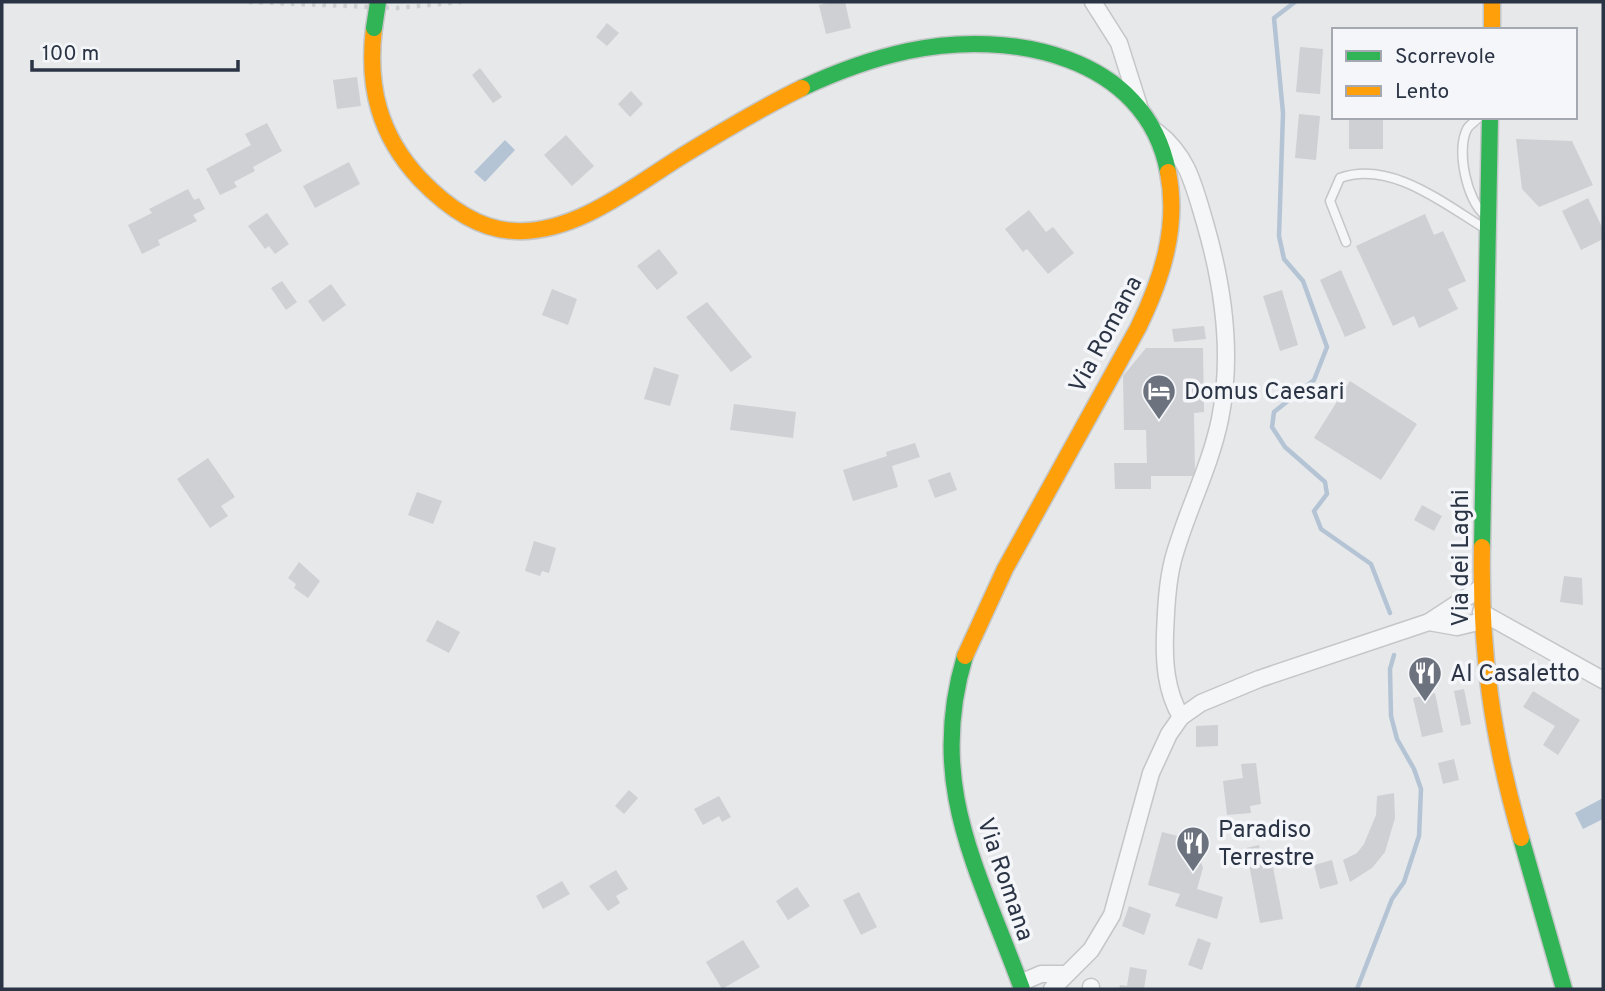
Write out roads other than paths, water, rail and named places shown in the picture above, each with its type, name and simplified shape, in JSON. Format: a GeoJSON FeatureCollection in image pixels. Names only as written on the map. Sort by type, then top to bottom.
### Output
{"type":"FeatureCollection","features":[{"type":"Feature","properties":{"kind":"street","name":"Via Romana"},"geometry":{"type":"LineString","coordinates":[[379,2],[369,67],[372,89],[383,125],[395,150],[413,174],[454,208],[481,223],[509,230],[537,230],[597,209],[781,97],[831,73],[903,52],[950,45],[1017,46],[1060,58],[1122,90],[1139,106],[1156,131],[1166,162],[1171,212],[1169,244],[1159,281],[1134,338],[1086,418],[985,607],[970,643],[953,701],[950,751],[958,809],[974,862],[1021,986]]}},
{"type":"Feature","properties":{"kind":"street"},"geometry":{"type":"LineString","coordinates":[[1093,2],[1123,53],[1139,106]]}},
{"type":"Feature","properties":{"kind":"street"},"geometry":{"type":"LineString","coordinates":[[1492,2],[1492,28]]}},
{"type":"Feature","properties":{"kind":"street","name":"Via dei Laghi"},"geometry":{"type":"LineString","coordinates":[[1490,119],[1481,613],[1483,645],[1487,689],[1500,766],[1564,989]]}},
{"type":"Feature","properties":{"kind":"street"},"geometry":{"type":"LineString","coordinates":[[1156,131],[1180,153],[1199,206],[1216,269],[1226,349],[1221,416],[1210,458],[1173,561],[1168,591],[1166,674],[1171,696],[1181,717]]}},
{"type":"Feature","properties":{"kind":"street"},"geometry":{"type":"LineString","coordinates":[[1052,989],[1091,950],[1112,915],[1151,773],[1169,734],[1181,717],[1201,703],[1259,679],[1429,622],[1482,588]]}},
{"type":"Feature","properties":{"kind":"street"},"geometry":{"type":"LineString","coordinates":[[1460,603],[1603,680]]}},
{"type":"Feature","properties":{"kind":"street"},"geometry":{"type":"LineString","coordinates":[[1457,627],[1481,613]]}},
{"type":"Feature","properties":{"kind":"street"},"geometry":{"type":"LineString","coordinates":[[1429,622],[1457,627],[1483,645]]}},
{"type":"Feature","properties":{"kind":"street"},"geometry":{"type":"LineString","coordinates":[[1021,986],[1041,974],[1066,974]]}},
{"type":"Feature","properties":{"kind":"lane"},"geometry":{"type":"LineString","coordinates":[[1477,119],[1467,130],[1462,162],[1473,206],[1487,223]]}},
{"type":"Feature","properties":{"kind":"lane"},"geometry":{"type":"LineString","coordinates":[[1346,242],[1330,201],[1340,178],[1349,175],[1385,174],[1487,223]]}},
{"type":"Feature","properties":{"kind":"water"},"geometry":{"type":"Polygon","coordinates":[[[505,140],[515,150],[485,182],[474,172],[505,140]]]}},
{"type":"Feature","properties":{"kind":"water"},"geometry":{"type":"Polygon","coordinates":[[[1603,798],[1603,819],[1583,829],[1575,813],[1603,798]]]}},
{"type":"Feature","properties":{"kind":"waterway"},"geometry":{"type":"LineString","coordinates":[[1295,2],[1274,18],[1283,113],[1279,236],[1284,259],[1303,281],[1327,347],[1314,380],[1274,412],[1272,427],[1285,447],[1325,482],[1327,494],[1314,511],[1321,529],[1371,564],[1390,613]]}},
{"type":"Feature","properties":{"kind":"waterway"},"geometry":{"type":"LineString","coordinates":[[1357,989],[1392,899],[1404,882],[1419,836],[1421,789],[1414,769],[1397,739],[1391,716],[1390,669],[1394,655]]}},
{"type":"Feature","properties":{"kind":"railway"},"geometry":{"type":"LineString","coordinates":[[249,2],[397,8],[461,2]]}},
{"type":"Feature","properties":{"kind":"place","name":"Domus Caesari"},"geometry":{"type":"Point","coordinates":[1159,421]}},
{"type":"Feature","properties":{"kind":"place","name":"Al Casaletto"},"geometry":{"type":"Point","coordinates":[1425,703]}},
{"type":"Feature","properties":{"kind":"place","name":"Paradiso Terrestre"},"geometry":{"type":"Point","coordinates":[1193,873]}}]}
